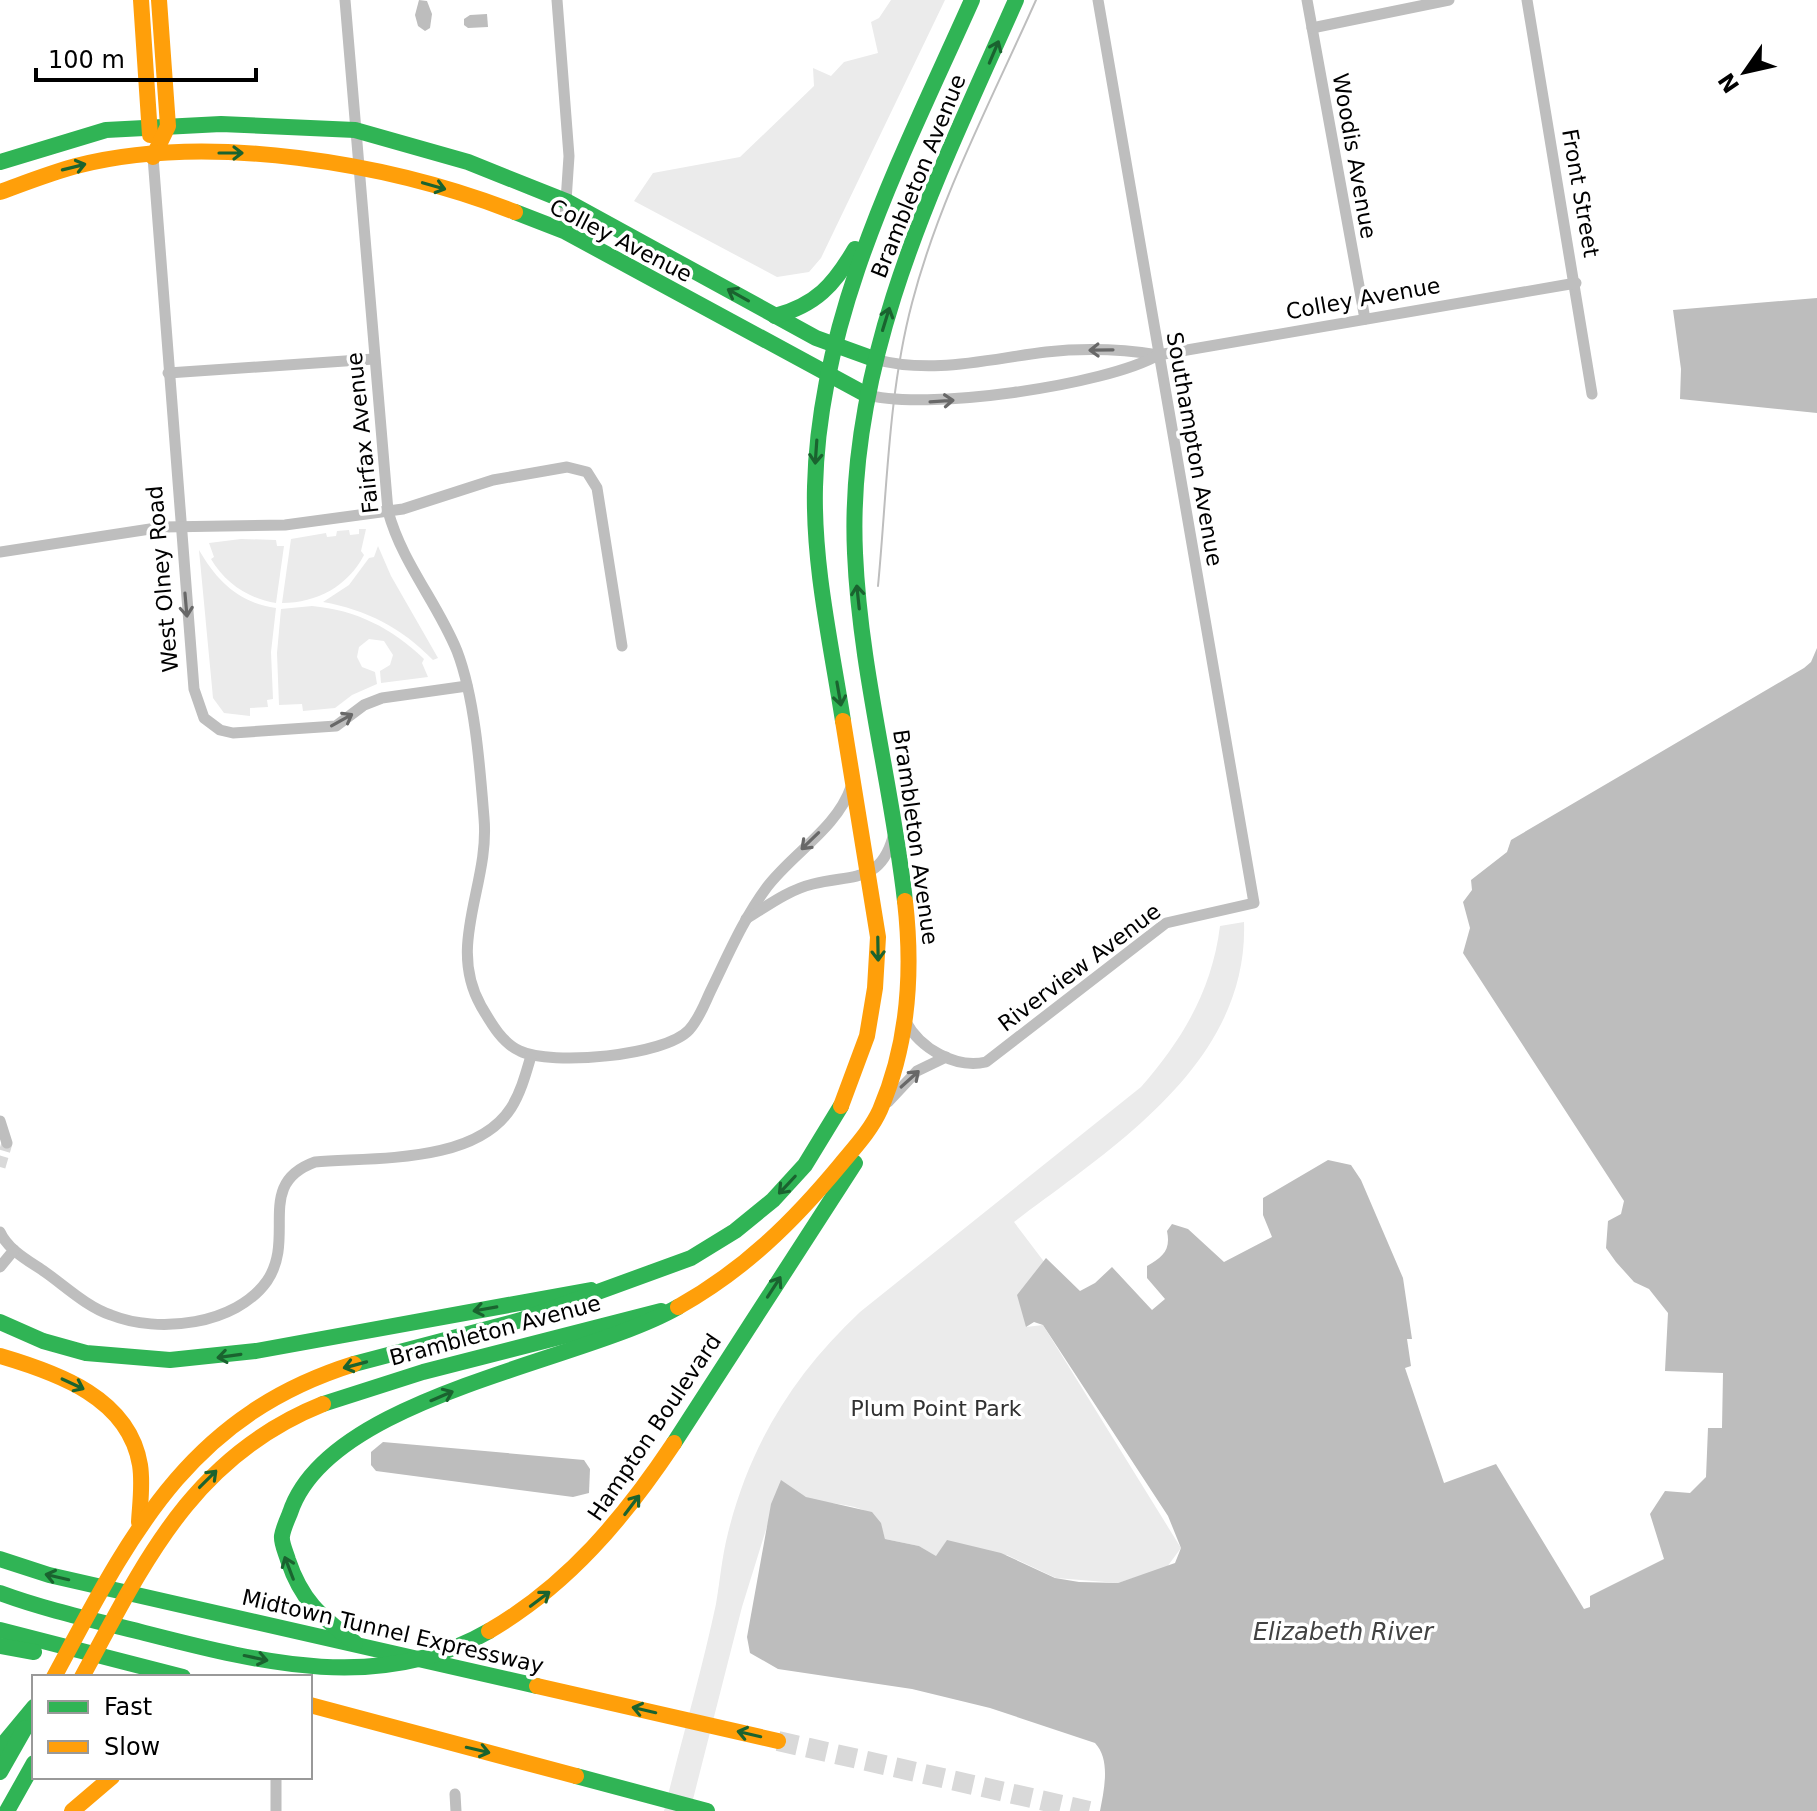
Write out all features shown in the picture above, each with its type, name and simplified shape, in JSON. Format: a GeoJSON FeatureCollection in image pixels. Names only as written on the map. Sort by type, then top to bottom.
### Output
{"type":"FeatureCollection","features":[{"type":"Feature","properties":{"kind":"main road","name":"West Olney Road"},"geometry":{"type":"LineString","coordinates":[[141,0],[153,157]]}},
{"type":"Feature","properties":{"kind":"main road","name":"West Olney Road"},"geometry":{"type":"LineString","coordinates":[[153,157],[168,126],[159,0]]}},
{"type":"Feature","properties":{"kind":"main road","name":"Brambleton Avenue"},"geometry":{"type":"LineString","coordinates":[[55,1675],[134,1531],[171,1480],[201,1449],[236,1420],[279,1394],[342,1368],[557,1312],[689,1259],[751,1220],[799,1173],[833,1123],[864,1055],[876,1000],[878,937],[815,536],[816,454],[832,345],[859,260],[972,0]]}},
{"type":"Feature","properties":{"kind":"main road","name":"Brambleton Avenue"},"geometry":{"type":"LineString","coordinates":[[79,1669],[175,1515],[233,1455],[284,1420],[330,1398],[595,1325],[678,1307],[724,1280],[799,1215],[881,1110],[905,1021],[911,958],[909,919],[865,648],[854,556],[856,474],[865,394],[921,221],[1016,0]]}},
{"type":"Feature","properties":{"kind":"main road","name":"Colley Avenue"},"geometry":{"type":"LineString","coordinates":[[0,162],[106,130],[221,124],[355,130],[468,162],[568,202],[775,316],[832,345],[874,359]]}},
{"type":"Feature","properties":{"kind":"main road","name":"Colley Avenue"},"geometry":{"type":"LineString","coordinates":[[0,192],[76,166],[111,159],[234,152],[358,165],[484,200],[564,231],[865,394]]}},
{"type":"Feature","properties":{"kind":"main road"},"geometry":{"type":"LineString","coordinates":[[775,316],[800,310],[824,298],[890,188]]}},
{"type":"Feature","properties":{"kind":"main road","name":"Hampton Boulevard"},"geometry":{"type":"LineString","coordinates":[[0,1593],[180,1642],[287,1665],[341,1669],[406,1662],[437,1654],[495,1629],[564,1581],[636,1501],[858,1159],[881,1110]]}},
{"type":"Feature","properties":{"kind":"main road"},"geometry":{"type":"LineString","coordinates":[[0,1322],[79,1352],[130,1360],[179,1362],[249,1353],[617,1286]]}},
{"type":"Feature","properties":{"kind":"main road"},"geometry":{"type":"LineString","coordinates":[[358,1646],[310,1605],[288,1571],[283,1553],[283,1520],[289,1503],[314,1468],[354,1439],[418,1406],[558,1350],[646,1325],[678,1307]]}},
{"type":"Feature","properties":{"kind":"main road"},"geometry":{"type":"LineString","coordinates":[[0,1356],[71,1382],[91,1393],[120,1419],[131,1436],[140,1465],[134,1531]]}},
{"type":"Feature","properties":{"kind":"main road","name":"Midtown Tunnel Expressway"},"geometry":{"type":"LineString","coordinates":[[0,1559],[49,1575],[778,1741]]}},
{"type":"Feature","properties":{"kind":"main road"},"geometry":{"type":"LineString","coordinates":[[0,1630],[174,1675]]}},
{"type":"Feature","properties":{"kind":"main road"},"geometry":{"type":"LineString","coordinates":[[4,1647],[79,1669],[114,1675]]}},
{"type":"Feature","properties":{"kind":"main road"},"geometry":{"type":"LineString","coordinates":[[79,1669],[155,1671]]}},
{"type":"Feature","properties":{"kind":"main road"},"geometry":{"type":"LineString","coordinates":[[312,1706],[442,1742],[634,1789],[707,1811]]}},
{"type":"Feature","properties":{"kind":"main road"},"geometry":{"type":"LineString","coordinates":[[0,1748],[32,1712]]}},
{"type":"Feature","properties":{"kind":"main road"},"geometry":{"type":"LineString","coordinates":[[0,1772],[32,1714]]}},
{"type":"Feature","properties":{"kind":"main road"},"geometry":{"type":"LineString","coordinates":[[312,1718],[421,1743],[442,1742]]}},
{"type":"Feature","properties":{"kind":"main road"},"geometry":{"type":"LineString","coordinates":[[7,1811],[32,1767]]}},
{"type":"Feature","properties":{"kind":"main road"},"geometry":{"type":"LineString","coordinates":[[56,1811],[91,1779]]}},
{"type":"Feature","properties":{"kind":"main road"},"geometry":{"type":"LineString","coordinates":[[72,1811],[110,1779]]}},
{"type":"Feature","properties":{"kind":"street","name":"Fairfax Avenue"},"geometry":{"type":"LineString","coordinates":[[345,0],[388,511],[414,577],[447,629],[467,686],[484,832],[481,878],[466,938],[465,961],[480,1005],[497,1031],[517,1050],[531,1056]]}},
{"type":"Feature","properties":{"kind":"street"},"geometry":{"type":"LineString","coordinates":[[557,0],[569,156],[564,231]]}},
{"type":"Feature","properties":{"kind":"street","name":"Southampton Avenue"},"geometry":{"type":"LineString","coordinates":[[1098,0],[1254,903]]}},
{"type":"Feature","properties":{"kind":"street","name":"Woodis Avenue"},"geometry":{"type":"LineString","coordinates":[[1307,0],[1365,319]]}},
{"type":"Feature","properties":{"kind":"street"},"geometry":{"type":"LineString","coordinates":[[1312,28],[1449,0]]}},
{"type":"Feature","properties":{"kind":"street","name":"Front Street"},"geometry":{"type":"LineString","coordinates":[[1527,0],[1592,394]]}},
{"type":"Feature","properties":{"kind":"street","name":"West Olney Road"},"geometry":{"type":"LineString","coordinates":[[153,157],[179,527],[194,689],[204,718],[220,730],[233,733],[336,726],[364,705],[382,698],[467,686]]}},
{"type":"Feature","properties":{"kind":"street","name":"Colley Avenue"},"geometry":{"type":"LineString","coordinates":[[865,394],[908,402],[959,400],[1129,370],[1158,355],[1576,283]]}},
{"type":"Feature","properties":{"kind":"street","name":"Colley Avenue"},"geometry":{"type":"LineString","coordinates":[[874,359],[931,367],[1069,350],[1126,349],[1158,355]]}},
{"type":"Feature","properties":{"kind":"street"},"geometry":{"type":"LineString","coordinates":[[168,373],[374,359]]}},
{"type":"Feature","properties":{"kind":"street"},"geometry":{"type":"LineString","coordinates":[[0,552],[179,527],[285,525],[388,511],[412,507],[493,480],[567,467],[587,472],[597,488],[622,646]]}},
{"type":"Feature","properties":{"kind":"street"},"geometry":{"type":"LineString","coordinates":[[0,1232],[14,1250],[108,1315],[131,1321],[181,1323],[219,1316],[254,1296],[274,1267],[281,1239],[279,1194],[285,1180],[297,1168],[315,1162],[438,1152],[471,1141],[490,1130],[511,1108],[531,1056],[635,1052],[674,1042],[695,1023],[745,920],[778,872],[844,808],[854,779]]}},
{"type":"Feature","properties":{"kind":"street"},"geometry":{"type":"LineString","coordinates":[[745,920],[785,894],[814,884],[860,878],[883,860],[895,829]]}},
{"type":"Feature","properties":{"kind":"street","name":"Riverview Avenue"},"geometry":{"type":"LineString","coordinates":[[905,1021],[914,1037],[946,1057],[986,1062],[1166,923],[1254,903]]}},
{"type":"Feature","properties":{"kind":"street"},"geometry":{"type":"LineString","coordinates":[[881,1110],[906,1079],[946,1057]]}},
{"type":"Feature","properties":{"kind":"street"},"geometry":{"type":"LineString","coordinates":[[0,1121],[7,1143]]}},
{"type":"Feature","properties":{"kind":"street"},"geometry":{"type":"LineString","coordinates":[[0,1267],[14,1250]]}},
{"type":"Feature","properties":{"kind":"street"},"geometry":{"type":"LineString","coordinates":[[276,1779],[276,1811]]}},
{"type":"Feature","properties":{"kind":"street"},"geometry":{"type":"LineString","coordinates":[[455,1794],[456,1811]]}},
{"type":"Feature","properties":{"kind":"green space"},"geometry":{"type":"Polygon","coordinates":[[[891,0],[945,0],[821,258],[809,272],[777,277],[634,201],[653,173],[740,157],[814,86],[813,68],[831,76],[844,62],[878,53],[871,22],[879,18],[891,0]]]}},
{"type":"Feature","properties":{"kind":"green space"},"geometry":{"type":"Polygon","coordinates":[[[359,529],[366,529],[361,551],[364,555],[349,576],[319,596],[282,603],[291,539],[326,533],[327,537],[336,536],[337,531],[349,530],[350,535],[359,534],[359,529]]]}},
{"type":"Feature","properties":{"kind":"green space"},"geometry":{"type":"Polygon","coordinates":[[[241,539],[276,540],[277,546],[284,546],[276,603],[256,598],[239,588],[223,575],[211,559],[214,557],[209,543],[241,539]]]}},
{"type":"Feature","properties":{"kind":"green space"},"geometry":{"type":"Polygon","coordinates":[[[378,546],[391,576],[438,658],[433,660],[409,639],[369,615],[323,602],[349,585],[369,558],[374,557],[378,546]]]}},
{"type":"Feature","properties":{"kind":"green space"},"geometry":{"type":"Polygon","coordinates":[[[199,550],[230,589],[251,601],[276,608],[271,652],[273,699],[267,700],[268,707],[250,708],[250,716],[224,713],[213,698],[199,550]]]}},
{"type":"Feature","properties":{"kind":"green space"},"geometry":{"type":"Polygon","coordinates":[[[312,606],[358,616],[386,630],[424,659],[422,663],[428,677],[381,683],[380,671],[390,665],[393,655],[384,641],[369,639],[359,647],[357,657],[362,667],[375,672],[377,684],[352,695],[335,708],[303,711],[302,704],[279,705],[277,653],[281,609],[312,606]]]}},
{"type":"Feature","properties":{"kind":"green space","name":"Plum Point Park"},"geometry":{"type":"Polygon","coordinates":[[[1244,922],[1240,972],[1224,1018],[1200,1059],[1168,1097],[1132,1131],[1014,1222],[1045,1263],[1026,1327],[1043,1325],[1181,1548],[1167,1567],[1118,1583],[1056,1578],[1007,1555],[937,1557],[919,1546],[885,1539],[874,1517],[865,1511],[808,1498],[781,1481],[742,1607],[690,1811],[664,1811],[710,1630],[737,1500],[762,1440],[778,1412],[815,1360],[860,1312],[1141,1087],[1170,1051],[1203,992],[1220,926],[1244,922]]]}},
{"type":"Feature","properties":{"kind":"water"},"geometry":{"type":"Polygon","coordinates":[[[419,0],[427,1],[432,14],[430,28],[425,31],[418,26],[415,15],[419,0]]]}},
{"type":"Feature","properties":{"kind":"water"},"geometry":{"type":"Polygon","coordinates":[[[487,14],[488,27],[468,28],[464,25],[464,19],[470,15],[487,14]]]}},
{"type":"Feature","properties":{"kind":"water"},"geometry":{"type":"Polygon","coordinates":[[[1817,298],[1817,413],[1680,399],[1681,369],[1673,310],[1817,298]]]}},
{"type":"Feature","properties":{"kind":"water","name":"Elizabeth River"},"geometry":{"type":"Polygon","coordinates":[[[1817,648],[1817,1811],[1100,1811],[1105,1766],[1095,1743],[990,1708],[912,1689],[778,1669],[750,1653],[747,1637],[771,1504],[781,1480],[806,1497],[872,1512],[881,1523],[885,1539],[919,1546],[936,1556],[947,1540],[1001,1553],[1055,1578],[1079,1582],[1118,1583],[1175,1563],[1181,1548],[1168,1516],[1043,1325],[1034,1322],[1026,1327],[1017,1295],[1046,1258],[1080,1291],[1095,1283],[1112,1267],[1152,1310],[1165,1299],[1147,1278],[1147,1266],[1164,1252],[1168,1243],[1167,1231],[1172,1224],[1188,1229],[1224,1262],[1272,1237],[1263,1215],[1263,1198],[1328,1160],[1351,1165],[1361,1180],[1403,1278],[1412,1339],[1407,1339],[1411,1366],[1405,1368],[1444,1483],[1496,1464],[1584,1609],[1590,1607],[1590,1596],[1664,1559],[1650,1514],[1665,1491],[1690,1493],[1706,1477],[1708,1428],[1722,1428],[1723,1373],[1665,1371],[1668,1313],[1649,1289],[1634,1282],[1606,1248],[1608,1221],[1621,1214],[1624,1201],[1463,953],[1470,928],[1463,902],[1472,890],[1471,880],[1507,852],[1511,840],[1804,668],[1811,662],[1817,648]]]}},
{"type":"Feature","properties":{"kind":"water"},"geometry":{"type":"Polygon","coordinates":[[[383,1442],[584,1460],[590,1469],[589,1493],[573,1497],[376,1471],[371,1465],[371,1452],[383,1442]]]}},
{"type":"Feature","properties":{"kind":"tunnel"},"geometry":{"type":"LineString","coordinates":[[0,1167],[7,1143]]}},
{"type":"Feature","properties":{"kind":"tunnel"},"geometry":{"type":"LineString","coordinates":[[778,1741],[1089,1811]]}},
{"type":"Feature","properties":{"kind":"tram line"},"geometry":{"type":"LineString","coordinates":[[878,586],[893,408],[912,303],[951,188],[1036,0]]}},
{"type":"Feature","properties":{"kind":"traffic: fast"},"geometry":{"type":"LineString","coordinates":[[843,721],[817,546],[815,487],[820,422],[848,297],[869,236],[972,0]]}},
{"type":"Feature","properties":{"kind":"traffic: fast"},"geometry":{"type":"LineString","coordinates":[[905,901],[863,640],[855,553],[856,480],[865,408],[881,338],[903,269],[928,200],[1016,0]]}},
{"type":"Feature","properties":{"kind":"traffic: fast"},"geometry":{"type":"LineString","coordinates":[[0,162],[106,130],[221,124],[355,130],[468,162],[568,202],[816,338],[874,359]]}},
{"type":"Feature","properties":{"kind":"traffic: fast"},"geometry":{"type":"LineString","coordinates":[[515,212],[564,231],[865,394]]}},
{"type":"Feature","properties":{"kind":"traffic: fast"},"geometry":{"type":"LineString","coordinates":[[775,316],[802,306],[822,292],[855,249]]}},
{"type":"Feature","properties":{"kind":"traffic: fast"},"geometry":{"type":"LineString","coordinates":[[354,1364],[521,1320],[691,1258],[735,1231],[773,1200],[805,1165],[841,1106]]}},
{"type":"Feature","properties":{"kind":"traffic: fast"},"geometry":{"type":"LineString","coordinates":[[674,1443],[855,1163]]}},
{"type":"Feature","properties":{"kind":"traffic: fast"},"geometry":{"type":"LineString","coordinates":[[0,1322],[43,1341],[86,1353],[170,1360],[256,1351],[591,1290]]}},
{"type":"Feature","properties":{"kind":"traffic: fast"},"geometry":{"type":"LineString","coordinates":[[355,1643],[306,1598],[283,1545],[283,1533],[289,1516],[314,1473],[353,1439],[404,1411],[462,1387],[635,1327],[678,1307]]}},
{"type":"Feature","properties":{"kind":"traffic: fast"},"geometry":{"type":"LineString","coordinates":[[323,1404],[423,1372],[661,1311]]}},
{"type":"Feature","properties":{"kind":"traffic: fast"},"geometry":{"type":"LineString","coordinates":[[0,1559],[49,1575],[537,1686]]}},
{"type":"Feature","properties":{"kind":"traffic: fast"},"geometry":{"type":"LineString","coordinates":[[0,1593],[35,1605],[228,1653],[316,1666],[361,1667],[404,1662],[447,1651],[489,1631]]}},
{"type":"Feature","properties":{"kind":"traffic: fast"},"geometry":{"type":"LineString","coordinates":[[0,1630],[175,1675]]}},
{"type":"Feature","properties":{"kind":"traffic: fast"},"geometry":{"type":"LineString","coordinates":[[0,1646],[34,1652]]}},
{"type":"Feature","properties":{"kind":"traffic: fast"},"geometry":{"type":"LineString","coordinates":[[0,1748],[32,1709]]}},
{"type":"Feature","properties":{"kind":"traffic: fast"},"geometry":{"type":"LineString","coordinates":[[0,1772],[25,1728]]}},
{"type":"Feature","properties":{"kind":"traffic: fast"},"geometry":{"type":"LineString","coordinates":[[7,1811],[32,1767]]}},
{"type":"Feature","properties":{"kind":"traffic: fast"},"geometry":{"type":"LineString","coordinates":[[576,1776],[707,1811]]}},
{"type":"Feature","properties":{"kind":"traffic: slow"},"geometry":{"type":"LineString","coordinates":[[141,0],[150,135]]}},
{"type":"Feature","properties":{"kind":"traffic: slow"},"geometry":{"type":"LineString","coordinates":[[153,157],[168,126],[159,0]]}},
{"type":"Feature","properties":{"kind":"traffic: slow"},"geometry":{"type":"LineString","coordinates":[[0,192],[76,166],[128,156],[183,152],[240,153],[298,158],[412,179],[515,212]]}},
{"type":"Feature","properties":{"kind":"traffic: slow"},"geometry":{"type":"LineString","coordinates":[[841,1106],[867,1036],[875,988],[878,937],[843,721]]}},
{"type":"Feature","properties":{"kind":"traffic: slow"},"geometry":{"type":"LineString","coordinates":[[678,1307],[725,1277],[786,1225],[841,1164],[880,1110],[897,1060],[906,1007],[908,954],[905,901]]}},
{"type":"Feature","properties":{"kind":"traffic: slow"},"geometry":{"type":"LineString","coordinates":[[0,1356],[67,1380],[88,1392],[122,1422],[133,1442],[140,1465],[139,1522]]}},
{"type":"Feature","properties":{"kind":"traffic: slow"},"geometry":{"type":"LineString","coordinates":[[55,1675],[139,1529],[171,1486],[206,1448],[248,1415],[297,1387],[354,1364]]}},
{"type":"Feature","properties":{"kind":"traffic: slow"},"geometry":{"type":"LineString","coordinates":[[83,1675],[152,1553],[177,1516],[206,1483],[239,1452],[278,1426],[323,1404]]}},
{"type":"Feature","properties":{"kind":"traffic: slow"},"geometry":{"type":"LineString","coordinates":[[489,1631],[544,1593],[592,1548],[635,1498],[674,1443]]}},
{"type":"Feature","properties":{"kind":"traffic: slow"},"geometry":{"type":"LineString","coordinates":[[537,1686],[778,1741]]}},
{"type":"Feature","properties":{"kind":"traffic: slow"},"geometry":{"type":"LineString","coordinates":[[312,1706],[576,1776]]}},
{"type":"Feature","properties":{"kind":"traffic: slow"},"geometry":{"type":"LineString","coordinates":[[72,1811],[110,1779]]}}]}
